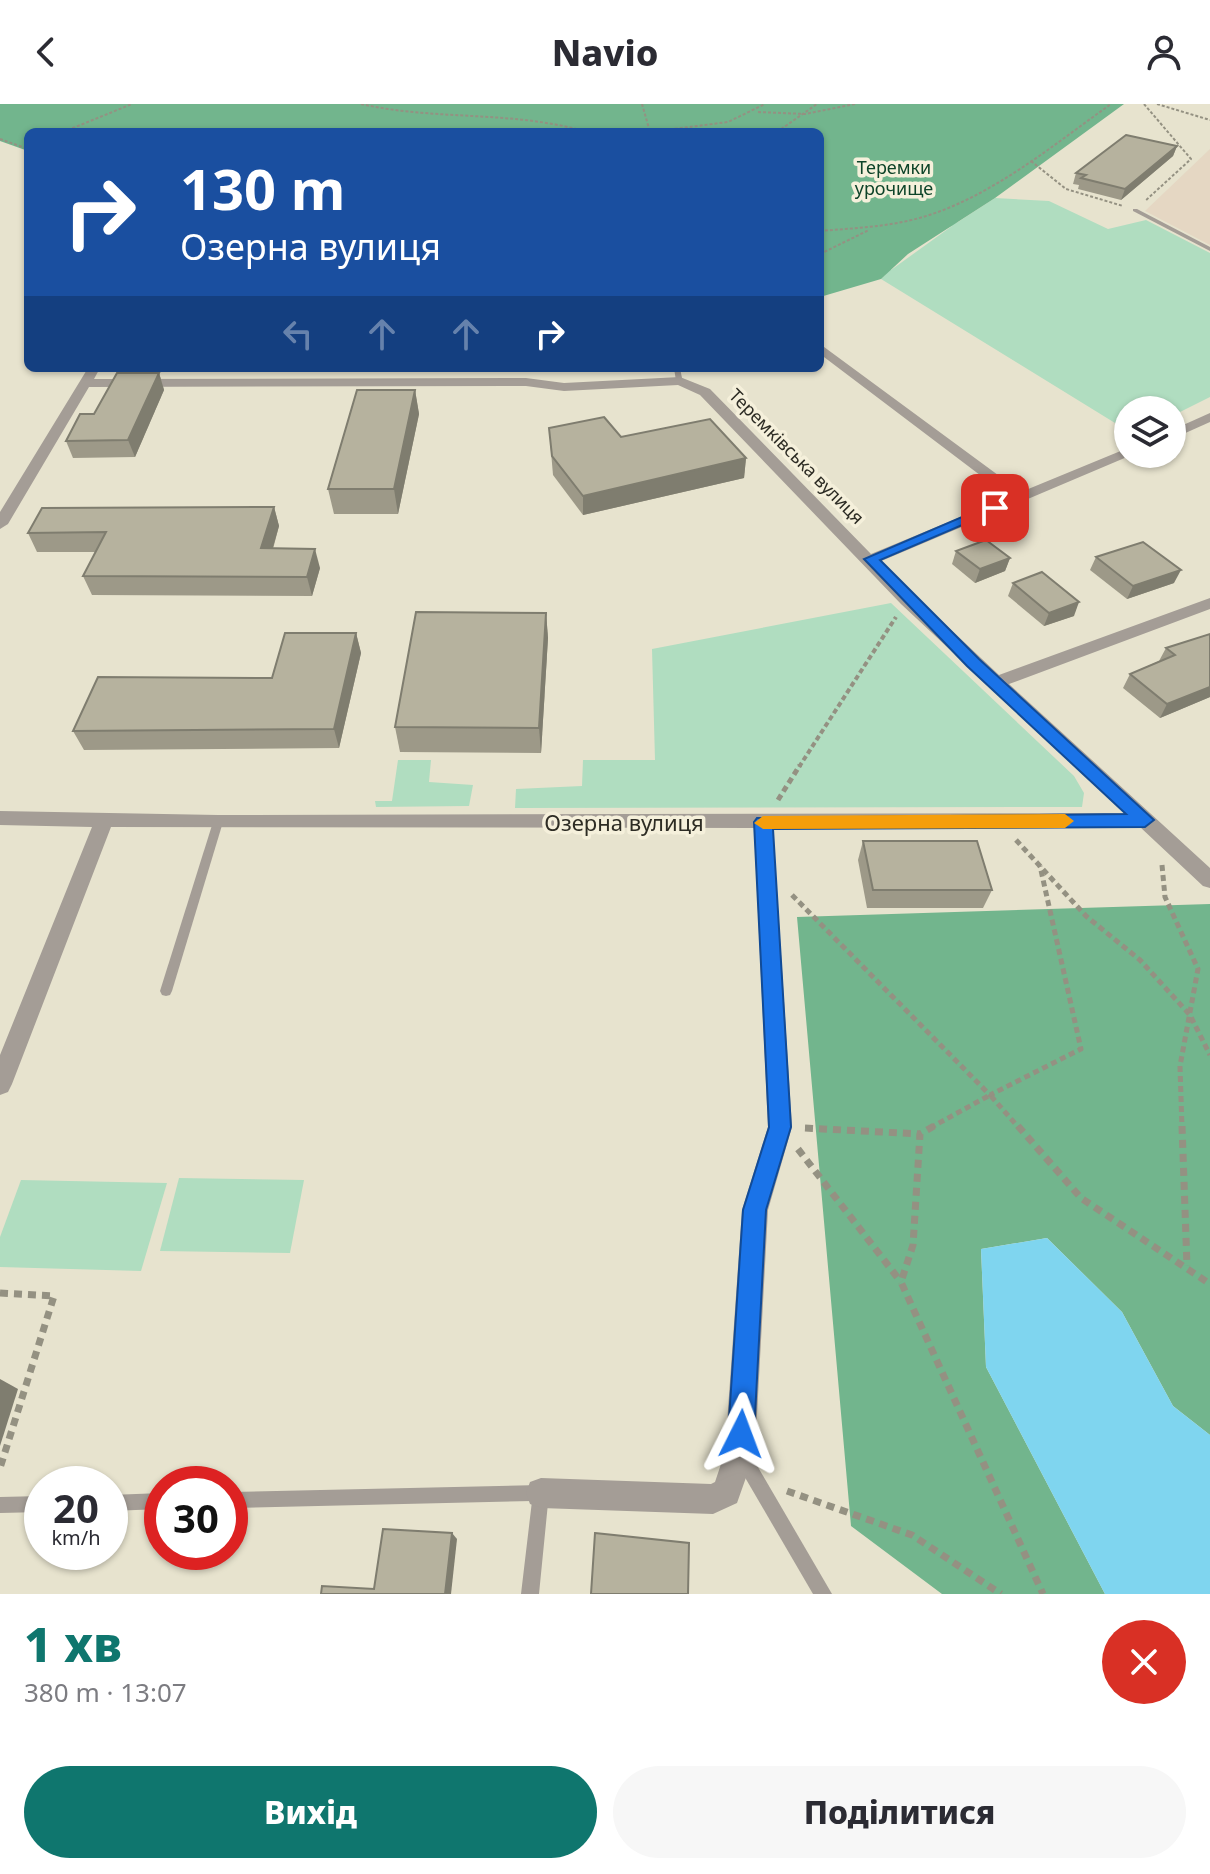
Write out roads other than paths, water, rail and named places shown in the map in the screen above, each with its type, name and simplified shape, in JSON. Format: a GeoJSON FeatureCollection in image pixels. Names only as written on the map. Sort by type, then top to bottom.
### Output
{"type":"FeatureCollection","features":[{"type":"Feature","properties":{"kind":"street"},"geometry":{"type":"LineString","coordinates":[[824,351],[1020,498]]}},
{"type":"Feature","properties":{"kind":"street"},"geometry":{"type":"LineString","coordinates":[[0,524],[92,372]]}},
{"type":"Feature","properties":{"kind":"street","name":"Теремківська вулиця"},"geometry":{"type":"LineString","coordinates":[[86,383],[526,382],[564,387],[679,374],[705,392],[871,559],[907,600],[1210,880]]}},
{"type":"Feature","properties":{"kind":"street"},"geometry":{"type":"LineString","coordinates":[[1186,428],[1210,417]]}},
{"type":"Feature","properties":{"kind":"street"},"geometry":{"type":"LineString","coordinates":[[871,559],[1114,459]]}},
{"type":"Feature","properties":{"kind":"street"},"geometry":{"type":"LineString","coordinates":[[995,683],[1210,603]]}},
{"type":"Feature","properties":{"kind":"street","name":"Озерна вулиця"},"geometry":{"type":"LineString","coordinates":[[0,818],[218,822],[1145,820]]}},
{"type":"Feature","properties":{"kind":"street"},"geometry":{"type":"LineString","coordinates":[[0,1084],[104,821]]}},
{"type":"Feature","properties":{"kind":"street"},"geometry":{"type":"LineString","coordinates":[[541,1493],[713,1499],[726,1492],[740,1452],[755,1210],[780,1127],[763,822]]}},
{"type":"Feature","properties":{"kind":"lane"},"geometry":{"type":"LineString","coordinates":[[1135,210],[1210,249]]}},
{"type":"Feature","properties":{"kind":"lane"},"geometry":{"type":"LineString","coordinates":[[166,991],[218,822]]}},
{"type":"Feature","properties":{"kind":"lane"},"geometry":{"type":"LineString","coordinates":[[740,1452],[760,1481],[823,1594]]}},
{"type":"Feature","properties":{"kind":"lane"},"geometry":{"type":"LineString","coordinates":[[248,1500],[541,1493],[530,1594]]}},
{"type":"Feature","properties":{"kind":"lane"},"geometry":{"type":"LineString","coordinates":[[0,1505],[24,1504]]}},
{"type":"Feature","properties":{"kind":"water"},"geometry":{"type":"Polygon","coordinates":[[[1047,1238],[1122,1312],[1173,1406],[1210,1435],[1210,1594],[1105,1594],[986,1367],[981,1249],[1047,1238]]]}},
{"type":"Feature","properties":{"kind":"park label","name":"Теремки урочище"},"geometry":{"type":"Point","coordinates":[894,177]}}]}
